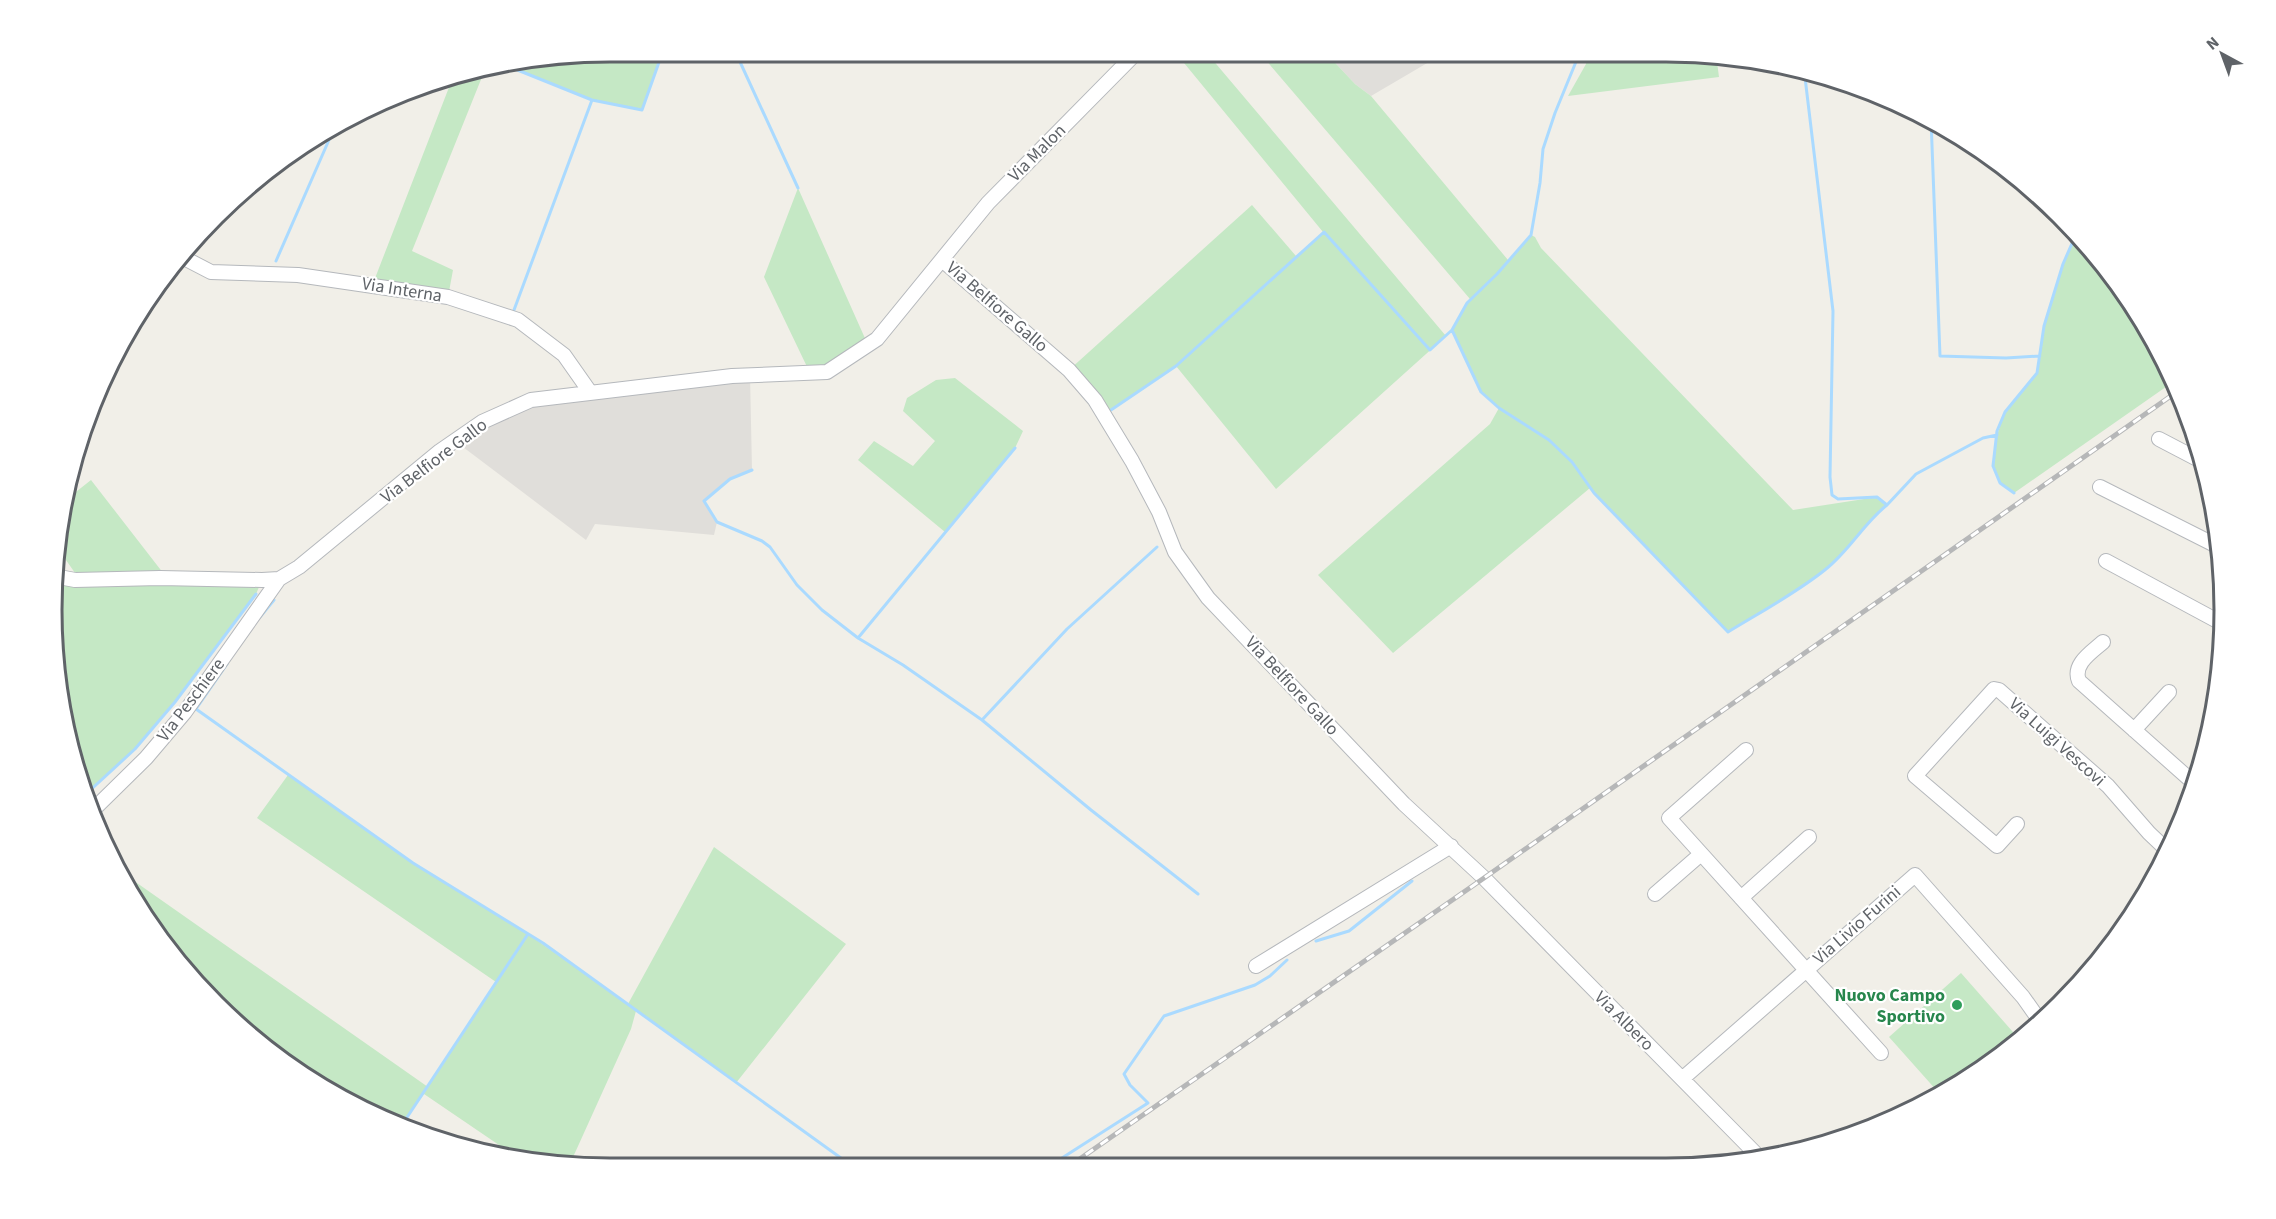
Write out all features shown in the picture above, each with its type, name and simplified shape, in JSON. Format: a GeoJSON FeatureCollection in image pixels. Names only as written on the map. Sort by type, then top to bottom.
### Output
{"type":"FeatureCollection","features":[{"type":"Feature","properties":{"kind":"street","name":"Via Malon"},"geometry":{"type":"LineString","coordinates":[[942,260],[988,203],[1127,62]]}},
{"type":"Feature","properties":{"kind":"street","name":"Via Interna"},"geometry":{"type":"LineString","coordinates":[[188,260],[211,272],[298,275],[458,300],[518,320],[564,355],[590,392]]}},
{"type":"Feature","properties":{"kind":"street","name":"Via Belfiore Gallo"},"geometry":{"type":"LineString","coordinates":[[299,567],[440,451],[482,422],[531,400],[732,376],[827,372],[877,339],[942,260],[1070,370],[1105,414],[1159,512],[1175,552],[1208,598],[1404,804],[1488,883]]}},
{"type":"Feature","properties":{"kind":"street"},"geometry":{"type":"LineString","coordinates":[[2159,439],[2192,456]]}},
{"type":"Feature","properties":{"kind":"street"},"geometry":{"type":"LineString","coordinates":[[2100,487],[2210,543]]}},
{"type":"Feature","properties":{"kind":"street"},"geometry":{"type":"LineString","coordinates":[[2106,561],[2214,619]]}},
{"type":"Feature","properties":{"kind":"street","name":"Via Peschiere"},"geometry":{"type":"LineString","coordinates":[[98,806],[146,758],[185,712],[279,579],[299,567]]}},
{"type":"Feature","properties":{"kind":"street"},"geometry":{"type":"LineString","coordinates":[[63,578],[75,580],[279,579]]}},
{"type":"Feature","properties":{"kind":"street"},"geometry":{"type":"LineString","coordinates":[[2103,642],[2079,665],[2077,676],[2079,681],[2188,778]]}},
{"type":"Feature","properties":{"kind":"street","name":"Via Luigi Vescovi"},"geometry":{"type":"LineString","coordinates":[[2017,824],[1998,846],[1915,777],[1994,689],[2000,690],[2108,786],[2161,845]]}},
{"type":"Feature","properties":{"kind":"street"},"geometry":{"type":"LineString","coordinates":[[2134,730],[2169,692]]}},
{"type":"Feature","properties":{"kind":"street"},"geometry":{"type":"LineString","coordinates":[[1746,750],[1669,818],[1881,1053]]}},
{"type":"Feature","properties":{"kind":"street"},"geometry":{"type":"LineString","coordinates":[[1741,898],[1809,837]]}},
{"type":"Feature","properties":{"kind":"street"},"geometry":{"type":"LineString","coordinates":[[1256,966],[1451,846]]}},
{"type":"Feature","properties":{"kind":"street"},"geometry":{"type":"LineString","coordinates":[[1655,894],[1701,854]]}},
{"type":"Feature","properties":{"kind":"street","name":"Via Livio Furini"},"geometry":{"type":"LineString","coordinates":[[1682,1079],[1915,875],[2023,997],[2036,1015]]}},
{"type":"Feature","properties":{"kind":"street","name":"Via Albero"},"geometry":{"type":"LineString","coordinates":[[1488,883],[1753,1150]]}},
{"type":"Feature","properties":{"kind":"shaded area"},"geometry":{"type":"Polygon","coordinates":[[[1334,62],[1429,62],[1371,96],[1355,84],[1334,62]]]}},
{"type":"Feature","properties":{"kind":"shaded area"},"geometry":{"type":"Polygon","coordinates":[[[750,375],[752,470],[730,479],[704,501],[717,522],[714,535],[595,524],[586,540],[455,441],[531,400],[750,375]]]}},
{"type":"Feature","properties":{"kind":"green space"},"geometry":{"type":"Polygon","coordinates":[[[659,62],[642,110],[592,100],[517,70],[574,63],[659,62]]]}},
{"type":"Feature","properties":{"kind":"green space"},"geometry":{"type":"Polygon","coordinates":[[[1183,62],[1214,62],[1446,336],[1276,489],[1176,366],[1105,415],[1069,370],[1252,205],[1296,256],[1323,232],[1183,62]]]}},
{"type":"Feature","properties":{"kind":"green space"},"geometry":{"type":"Polygon","coordinates":[[[1268,62],[1334,62],[1355,84],[1371,96],[1508,260],[1531,235],[1535,237],[1541,248],[1793,510],[1877,497],[1887,505],[1842,554],[1815,578],[1728,632],[1590,488],[1393,653],[1318,575],[1490,424],[1499,408],[1481,392],[1452,330],[1470,299],[1268,62]]]}},
{"type":"Feature","properties":{"kind":"green space"},"geometry":{"type":"Polygon","coordinates":[[[1586,62],[1666,62],[1717,64],[1719,77],[1568,96],[1586,62]]]}},
{"type":"Feature","properties":{"kind":"green space"},"geometry":{"type":"Polygon","coordinates":[[[482,77],[412,251],[453,270],[448,297],[372,286],[450,86],[482,77]]]}},
{"type":"Feature","properties":{"kind":"green space"},"geometry":{"type":"Polygon","coordinates":[[[798,188],[868,345],[810,373],[764,277],[798,188]]]}},
{"type":"Feature","properties":{"kind":"green space"},"geometry":{"type":"Polygon","coordinates":[[[2073,242],[2122,305],[2167,386],[2014,493],[2000,483],[1993,466],[1997,435],[2005,412],[2037,373],[2044,326],[2063,264],[2073,242]]]}},
{"type":"Feature","properties":{"kind":"green space"},"geometry":{"type":"Polygon","coordinates":[[[955,378],[1023,431],[1015,448],[945,532],[858,460],[874,441],[913,466],[935,441],[903,411],[907,398],[936,380],[955,378]]]}},
{"type":"Feature","properties":{"kind":"green space"},"geometry":{"type":"Polygon","coordinates":[[[91,480],[167,578],[262,580],[256,594],[175,702],[135,749],[92,789],[72,716],[63,645],[63,578],[80,580],[64,558],[74,493],[91,480]]]}},
{"type":"Feature","properties":{"kind":"green space"},"geometry":{"type":"Polygon","coordinates":[[[288,775],[413,863],[528,934],[628,1004],[714,847],[846,944],[736,1083],[636,1011],[631,1029],[574,1156],[503,1147],[424,1094],[407,1118],[335,1084],[305,1065],[248,1022],[197,971],[175,943],[133,880],[428,1087],[496,982],[257,818],[288,775]]]}},
{"type":"Feature","properties":{"kind":"green space","name":"Nuovo Campo Sportivo"},"geometry":{"type":"Polygon","coordinates":[[[1961,973],[2014,1033],[1971,1065],[1934,1087],[1889,1037],[1961,973]]]}},
{"type":"Feature","properties":{"kind":"waterway"},"geometry":{"type":"LineString","coordinates":[[517,70],[592,100],[642,110],[659,62]]}},
{"type":"Feature","properties":{"kind":"waterway"},"geometry":{"type":"LineString","coordinates":[[740,62],[798,188]]}},
{"type":"Feature","properties":{"kind":"waterway"},"geometry":{"type":"LineString","coordinates":[[1576,62],[1543,149],[1531,235],[1497,274],[1467,303],[1452,330],[1481,392],[1499,408],[1549,440],[1572,462],[1594,493],[1728,632],[1815,578],[1842,554],[1887,505]]}},
{"type":"Feature","properties":{"kind":"waterway"},"geometry":{"type":"LineString","coordinates":[[1805,79],[1833,311],[1830,477],[1832,495],[1838,499],[1877,497],[1887,505],[1916,474],[1983,438],[1997,435]]}},
{"type":"Feature","properties":{"kind":"waterway"},"geometry":{"type":"LineString","coordinates":[[514,310],[592,100]]}},
{"type":"Feature","properties":{"kind":"waterway"},"geometry":{"type":"LineString","coordinates":[[1931,130],[1940,356],[2006,358],[2040,356]]}},
{"type":"Feature","properties":{"kind":"waterway"},"geometry":{"type":"LineString","coordinates":[[276,261],[330,138]]}},
{"type":"Feature","properties":{"kind":"waterway"},"geometry":{"type":"LineString","coordinates":[[1111,410],[1176,366],[1324,232],[1430,350],[1452,330]]}},
{"type":"Feature","properties":{"kind":"waterway"},"geometry":{"type":"LineString","coordinates":[[2014,493],[2000,483],[1993,466],[1997,431],[2005,412],[2037,373],[2044,326],[2063,264],[2073,242]]}},
{"type":"Feature","properties":{"kind":"waterway"},"geometry":{"type":"LineString","coordinates":[[858,638],[1015,448]]}},
{"type":"Feature","properties":{"kind":"waterway"},"geometry":{"type":"LineString","coordinates":[[752,470],[730,479],[704,501],[717,522],[762,541],[770,547],[797,585],[822,610],[858,638],[903,665],[982,720],[1198,894]]}},
{"type":"Feature","properties":{"kind":"waterway"},"geometry":{"type":"LineString","coordinates":[[982,720],[1067,629],[1157,547]]}},
{"type":"Feature","properties":{"kind":"waterway"},"geometry":{"type":"LineString","coordinates":[[92,789],[135,749],[175,702],[256,594]]}},
{"type":"Feature","properties":{"kind":"waterway"},"geometry":{"type":"LineString","coordinates":[[260,617],[274,600]]}},
{"type":"Feature","properties":{"kind":"waterway"},"geometry":{"type":"LineString","coordinates":[[227,664],[196,709],[413,863],[543,943],[841,1158]]}},
{"type":"Feature","properties":{"kind":"waterway"},"geometry":{"type":"LineString","coordinates":[[1316,941],[1349,931],[1412,881]]}},
{"type":"Feature","properties":{"kind":"waterway"},"geometry":{"type":"LineString","coordinates":[[406,1118],[528,934]]}},
{"type":"Feature","properties":{"kind":"waterway"},"geometry":{"type":"LineString","coordinates":[[1062,1158],[1148,1103],[1130,1085],[1124,1074],[1164,1016],[1255,985],[1270,976],[1287,960]]}},
{"type":"Feature","properties":{"kind":"railway"},"geometry":{"type":"LineString","coordinates":[[1081,1158],[2171,396]]}},
{"type":"Feature","properties":{"kind":"place","name":"Nuovo Campo Sportivo"},"geometry":{"type":"Point","coordinates":[1957,1005]}}]}
